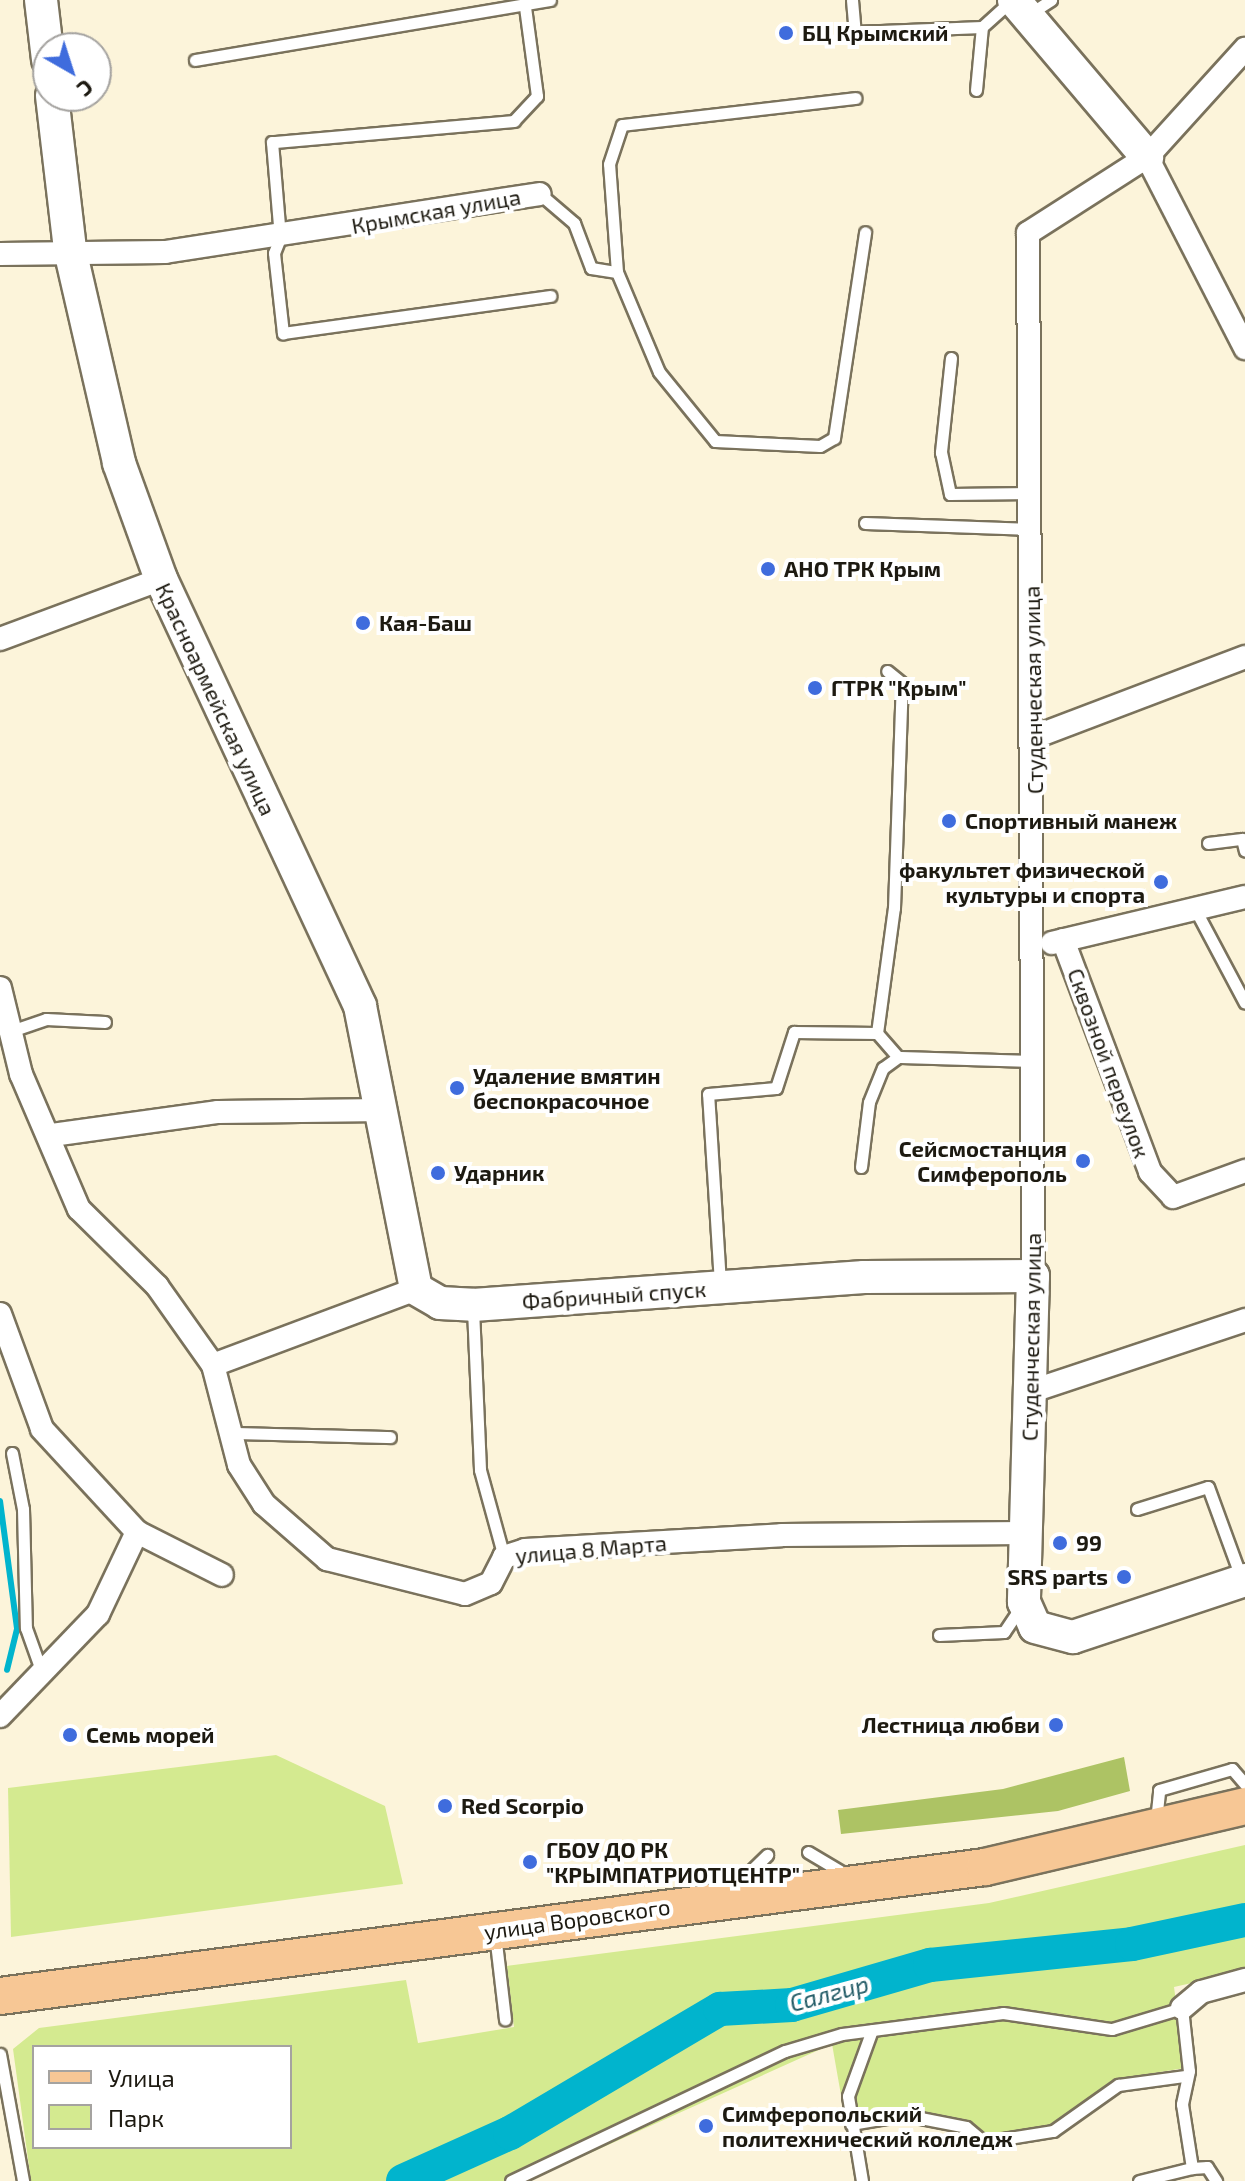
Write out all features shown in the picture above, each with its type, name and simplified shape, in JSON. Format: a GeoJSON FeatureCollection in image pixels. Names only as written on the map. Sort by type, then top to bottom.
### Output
{"type":"FeatureCollection","features":[{"type":"Feature","properties":{"kind":"main road"},"geometry":{"type":"LineString","coordinates":[[41,0],[45,32]]}},
{"type":"Feature","properties":{"kind":"main road"},"geometry":{"type":"LineString","coordinates":[[1026,4],[1147,157]]}},
{"type":"Feature","properties":{"kind":"main road","name":"Красноармейская улица"},"geometry":{"type":"LineString","coordinates":[[54,112],[70,250],[119,463],[161,579],[360,1006],[385,1110],[406,1268],[416,1289]]}},
{"type":"Feature","properties":{"kind":"main road","name":"Фабричный спуск"},"geometry":{"type":"LineString","coordinates":[[416,1289],[440,1303],[473,1305],[720,1287],[1033,1276]]}},
{"type":"Feature","properties":{"kind":"main road","name":"Студенческая улица"},"geometry":{"type":"LineString","coordinates":[[1024,1602],[1033,1276]]}},
{"type":"Feature","properties":{"kind":"main road"},"geometry":{"type":"LineString","coordinates":[[1024,1602],[1044,1634],[1073,1637],[1244,1581]]}},
{"type":"Feature","properties":{"kind":"main road","name":"улица Воровского"},"geometry":{"type":"LineString","coordinates":[[0,1996],[721,1899],[985,1867],[1245,1806]]}},
{"type":"Feature","properties":{"kind":"street"},"geometry":{"type":"LineString","coordinates":[[1245,49],[1147,157],[1245,348]]}},
{"type":"Feature","properties":{"kind":"street","name":"Студенческая улица"},"geometry":{"type":"LineString","coordinates":[[1033,1276],[1037,947],[1028,233],[1147,157]]}},
{"type":"Feature","properties":{"kind":"street","name":"Крымская улица"},"geometry":{"type":"LineString","coordinates":[[0,254],[70,250],[137,254],[280,238],[540,194]]}},
{"type":"Feature","properties":{"kind":"street"},"geometry":{"type":"LineString","coordinates":[[0,639],[161,579]]}},
{"type":"Feature","properties":{"kind":"street"},"geometry":{"type":"LineString","coordinates":[[1032,738],[1245,657]]}},
{"type":"Feature","properties":{"kind":"street"},"geometry":{"type":"LineString","coordinates":[[1037,947],[1245,897]]}},
{"type":"Feature","properties":{"kind":"street","name":"Сквозной переулок"},"geometry":{"type":"LineString","coordinates":[[1063,940],[1150,1172],[1173,1197],[1245,1171]]}},
{"type":"Feature","properties":{"kind":"street","name":"улица 8 Марта"},"geometry":{"type":"LineString","coordinates":[[0,988],[14,1030],[21,1074],[52,1135],[79,1209],[157,1286],[213,1365],[239,1465],[264,1504],[327,1559],[465,1594],[491,1583],[504,1557],[782,1535],[1027,1533]]}},
{"type":"Feature","properties":{"kind":"street"},"geometry":{"type":"LineString","coordinates":[[52,1135],[218,1112],[385,1110]]}},
{"type":"Feature","properties":{"kind":"street"},"geometry":{"type":"LineString","coordinates":[[213,1365],[416,1289]]}},
{"type":"Feature","properties":{"kind":"street"},"geometry":{"type":"LineString","coordinates":[[0,1314],[42,1429],[137,1532],[222,1575]]}},
{"type":"Feature","properties":{"kind":"street"},"geometry":{"type":"LineString","coordinates":[[1032,1391],[1245,1320]]}},
{"type":"Feature","properties":{"kind":"street"},"geometry":{"type":"LineString","coordinates":[[0,1716],[40,1667],[98,1614],[137,1532]]}},
{"type":"Feature","properties":{"kind":"street"},"geometry":{"type":"LineString","coordinates":[[1182,2008],[1201,1992],[1245,1980]]}},
{"type":"Feature","properties":{"kind":"lane"},"geometry":{"type":"LineString","coordinates":[[195,60],[525,7],[550,0]]}},
{"type":"Feature","properties":{"kind":"lane"},"geometry":{"type":"LineString","coordinates":[[852,0],[855,32],[982,27],[1026,4]]}},
{"type":"Feature","properties":{"kind":"lane"},"geometry":{"type":"LineString","coordinates":[[525,7],[537,96],[514,121],[272,142],[280,238],[274,253],[283,333],[550,296]]}},
{"type":"Feature","properties":{"kind":"lane"},"geometry":{"type":"LineString","coordinates":[[976,90],[982,27]]}},
{"type":"Feature","properties":{"kind":"lane"},"geometry":{"type":"LineString","coordinates":[[855,98],[622,125],[609,164],[617,272],[659,372],[715,441],[820,446],[834,438],[865,232]]}},
{"type":"Feature","properties":{"kind":"lane","name":"Крымская улица"},"geometry":{"type":"LineString","coordinates":[[540,194],[574,223],[591,268],[617,272]]}},
{"type":"Feature","properties":{"kind":"lane"},"geometry":{"type":"LineString","coordinates":[[951,358],[941,452],[950,494],[1031,493]]}},
{"type":"Feature","properties":{"kind":"lane"},"geometry":{"type":"LineString","coordinates":[[865,523],[1032,529]]}},
{"type":"Feature","properties":{"kind":"lane"},"geometry":{"type":"LineString","coordinates":[[877,1033],[894,908],[902,683],[887,671]]}},
{"type":"Feature","properties":{"kind":"lane"},"geometry":{"type":"LineString","coordinates":[[1208,843],[1242,839],[1245,851]]}},
{"type":"Feature","properties":{"kind":"lane"},"geometry":{"type":"LineString","coordinates":[[1195,909],[1245,1003]]}},
{"type":"Feature","properties":{"kind":"lane"},"geometry":{"type":"LineString","coordinates":[[14,1030],[46,1019],[105,1022]]}},
{"type":"Feature","properties":{"kind":"lane"},"geometry":{"type":"LineString","coordinates":[[720,1287],[708,1094],[776,1088],[794,1032],[877,1033],[898,1057]]}},
{"type":"Feature","properties":{"kind":"lane"},"geometry":{"type":"LineString","coordinates":[[861,1167],[869,1102],[883,1068],[898,1057],[1035,1061]]}},
{"type":"Feature","properties":{"kind":"lane"},"geometry":{"type":"LineString","coordinates":[[473,1305],[480,1470],[504,1557]]}},
{"type":"Feature","properties":{"kind":"lane"},"geometry":{"type":"LineString","coordinates":[[232,1433],[390,1437]]}},
{"type":"Feature","properties":{"kind":"lane"},"geometry":{"type":"LineString","coordinates":[[12,1453],[23,1509],[26,1628],[40,1667]]}},
{"type":"Feature","properties":{"kind":"lane"},"geometry":{"type":"LineString","coordinates":[[1137,1509],[1208,1487],[1244,1581]]}},
{"type":"Feature","properties":{"kind":"lane"},"geometry":{"type":"LineString","coordinates":[[939,1635],[1004,1632],[1024,1602]]}},
{"type":"Feature","properties":{"kind":"lane"},"geometry":{"type":"LineString","coordinates":[[1155,1829],[1159,1790],[1232,1769],[1245,1784]]}},
{"type":"Feature","properties":{"kind":"lane"},"geometry":{"type":"LineString","coordinates":[[808,1852],[857,1883]]}},
{"type":"Feature","properties":{"kind":"lane"},"geometry":{"type":"LineString","coordinates":[[721,1899],[767,1855]]}},
{"type":"Feature","properties":{"kind":"lane"},"geometry":{"type":"LineString","coordinates":[[494,1930],[505,2019]]}},
{"type":"Feature","properties":{"kind":"lane"},"geometry":{"type":"LineString","coordinates":[[511,2181],[785,2051],[872,2030],[1003,2013],[1112,2029],[1182,2008],[1185,2076],[1182,2104],[1192,2168]]}},
{"type":"Feature","properties":{"kind":"lane"},"geometry":{"type":"LineString","coordinates":[[862,2181],[848,2096],[872,2030]]}},
{"type":"Feature","properties":{"kind":"lane"},"geometry":{"type":"LineString","coordinates":[[0,2054],[23,2181]]}},
{"type":"Feature","properties":{"kind":"lane"},"geometry":{"type":"LineString","coordinates":[[851,2124],[905,2115],[966,2127],[984,2142],[1053,2131],[1118,2085],[1185,2076]]}},
{"type":"Feature","properties":{"kind":"lane"},"geometry":{"type":"LineString","coordinates":[[1139,2181],[1207,2167],[1216,2181]]}},
{"type":"Feature","properties":{"kind":"green space"},"geometry":{"type":"Polygon","coordinates":[[[276,1755],[385,1806],[403,1884],[11,1937],[8,1788],[276,1755]]]}},
{"type":"Feature","properties":{"kind":"green space"},"geometry":{"type":"Polygon","coordinates":[[[1124,1757],[1130,1791],[1058,1811],[841,1834],[838,1810],[1003,1789],[1124,1757]]]}},
{"type":"Feature","properties":{"kind":"green space"},"geometry":{"type":"Polygon","coordinates":[[[1245,1845],[1245,1971],[1174,1987],[1185,2068],[1116,2079],[1049,2126],[986,2136],[970,2122],[906,2109],[845,2118],[832,2044],[528,2181],[31,2181],[13,2049],[39,2028],[406,1980],[418,2043],[514,2027],[507,1966],[989,1903],[1245,1845]]]}},
{"type":"Feature","properties":{"kind":"waterway"},"geometry":{"type":"LineString","coordinates":[[0,1501],[17,1629],[7,1670]]}},
{"type":"Feature","properties":{"kind":"waterway","name":"Салгир"},"geometry":{"type":"LineString","coordinates":[[403,2181],[510,2133],[720,2009],[792,2005],[930,1965],[1132,1944],[1245,1920]]}},
{"type":"Feature","properties":{"kind":"place","name":"БЦ Крымский"},"geometry":{"type":"Point","coordinates":[786,33]}},
{"type":"Feature","properties":{"kind":"place","name":"АНО ТРК Крым"},"geometry":{"type":"Point","coordinates":[768,569]}},
{"type":"Feature","properties":{"kind":"place","name":"Кая-Баш"},"geometry":{"type":"Point","coordinates":[363,623]}},
{"type":"Feature","properties":{"kind":"place","name":"ГТРК \"Крым\""},"geometry":{"type":"Point","coordinates":[815,688]}},
{"type":"Feature","properties":{"kind":"place","name":"Спортивный манеж"},"geometry":{"type":"Point","coordinates":[949,821]}},
{"type":"Feature","properties":{"kind":"place","name":"факультет физической культуры и спорта"},"geometry":{"type":"Point","coordinates":[1161,882]}},
{"type":"Feature","properties":{"kind":"place","name":"Удаление вмятин беспокрасочное"},"geometry":{"type":"Point","coordinates":[457,1088]}},
{"type":"Feature","properties":{"kind":"place","name":"Сейсмостанция Симферополь"},"geometry":{"type":"Point","coordinates":[1083,1161]}},
{"type":"Feature","properties":{"kind":"place","name":"Ударник"},"geometry":{"type":"Point","coordinates":[438,1173]}},
{"type":"Feature","properties":{"kind":"place","name":"99"},"geometry":{"type":"Point","coordinates":[1060,1543]}},
{"type":"Feature","properties":{"kind":"place","name":"SRS parts"},"geometry":{"type":"Point","coordinates":[1124,1577]}},
{"type":"Feature","properties":{"kind":"place","name":"Лестница любви"},"geometry":{"type":"Point","coordinates":[1056,1725]}},
{"type":"Feature","properties":{"kind":"place","name":"Семь морей"},"geometry":{"type":"Point","coordinates":[70,1735]}},
{"type":"Feature","properties":{"kind":"place","name":"Red Scorpio"},"geometry":{"type":"Point","coordinates":[445,1806]}},
{"type":"Feature","properties":{"kind":"place","name":"ГБОУ ДО РК \"КРЫМПАТРИОТЦЕНТР\""},"geometry":{"type":"Point","coordinates":[530,1862]}},
{"type":"Feature","properties":{"kind":"place","name":"Симферопольский политехнический колледж"},"geometry":{"type":"Point","coordinates":[706,2126]}}]}
